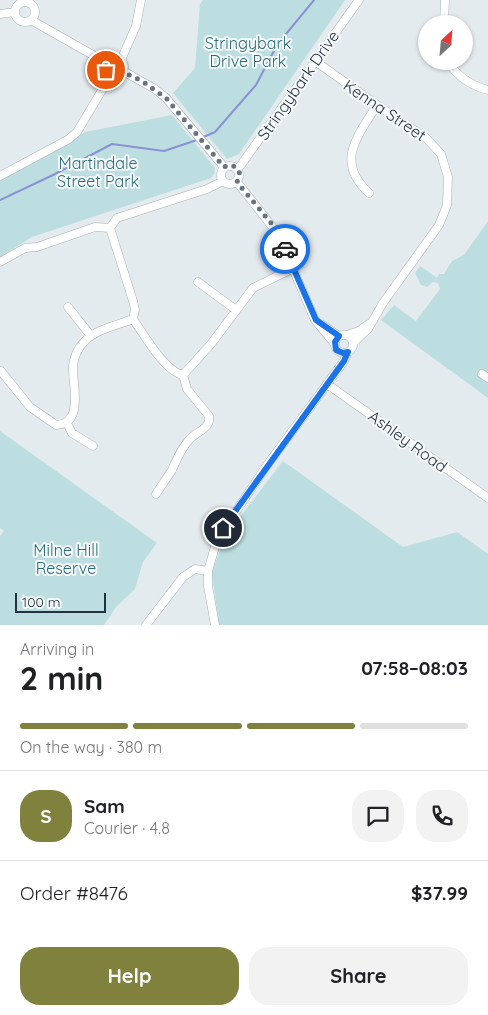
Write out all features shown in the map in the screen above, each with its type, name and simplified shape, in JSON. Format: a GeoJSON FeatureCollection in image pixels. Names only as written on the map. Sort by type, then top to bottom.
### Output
{"type":"FeatureCollection","features":[{"type":"Feature","properties":{"kind":"street"},"geometry":{"type":"LineString","coordinates":[[120,60],[136,26],[141,0]]}},
{"type":"Feature","properties":{"kind":"street","name":"Stringybark Drive"},"geometry":{"type":"LineString","coordinates":[[238,169],[359,0]]}},
{"type":"Feature","properties":{"kind":"street"},"geometry":{"type":"LineString","coordinates":[[444,15],[445,0]]}},
{"type":"Feature","properties":{"kind":"street"},"geometry":{"type":"LineString","coordinates":[[31,20],[34,8],[30,3],[20,1],[14,12],[16,18],[22,22],[31,20],[107,63]]}},
{"type":"Feature","properties":{"kind":"street"},"geometry":{"type":"LineString","coordinates":[[0,14],[14,12]]}},
{"type":"Feature","properties":{"kind":"street"},"geometry":{"type":"LineString","coordinates":[[112,58],[120,60],[124,64],[123,72],[119,75],[111,75],[106,70],[107,63],[112,58]]}},
{"type":"Feature","properties":{"kind":"street","name":"Kenna Street"},"geometry":{"type":"LineString","coordinates":[[215,625],[209,596],[208,571],[212,553],[223,528],[352,349],[353,343],[363,335],[439,225],[449,195],[446,171],[441,154],[436,147],[420,133],[376,106],[315,61]]}},
{"type":"Feature","properties":{"kind":"street"},"geometry":{"type":"LineString","coordinates":[[456,70],[464,79],[480,88],[488,90]]}},
{"type":"Feature","properties":{"kind":"street"},"geometry":{"type":"LineString","coordinates":[[123,72],[142,81],[166,98],[224,167]]}},
{"type":"Feature","properties":{"kind":"street"},"geometry":{"type":"LineString","coordinates":[[0,176],[69,139],[77,132],[111,75]]}},
{"type":"Feature","properties":{"kind":"street"},"geometry":{"type":"LineString","coordinates":[[369,193],[355,177],[351,153],[356,139],[376,106]]}},
{"type":"Feature","properties":{"kind":"street"},"geometry":{"type":"LineString","coordinates":[[223,181],[221,172],[224,167],[230,165],[238,169],[240,174],[237,182]]}},
{"type":"Feature","properties":{"kind":"street"},"geometry":{"type":"LineString","coordinates":[[110,228],[117,218],[207,189],[223,181],[231,184],[237,182]]}},
{"type":"Feature","properties":{"kind":"street"},"geometry":{"type":"LineString","coordinates":[[237,182],[271,223],[294,268],[316,320],[337,348],[348,352]]}},
{"type":"Feature","properties":{"kind":"street"},"geometry":{"type":"LineString","coordinates":[[0,262],[25,248],[37,247],[95,227],[110,228]]}},
{"type":"Feature","properties":{"kind":"street"},"geometry":{"type":"LineString","coordinates":[[110,228],[133,300],[135,310],[133,319]]}},
{"type":"Feature","properties":{"kind":"street"},"geometry":{"type":"LineString","coordinates":[[183,375],[253,288],[294,268]]}},
{"type":"Feature","properties":{"kind":"street"},"geometry":{"type":"LineString","coordinates":[[198,282],[236,310]]}},
{"type":"Feature","properties":{"kind":"street"},"geometry":{"type":"LineString","coordinates":[[68,307],[91,336]]}},
{"type":"Feature","properties":{"kind":"street"},"geometry":{"type":"LineString","coordinates":[[1,371],[37,413],[56,425],[67,423],[72,418],[75,406],[73,364],[81,346],[91,336],[133,319]]}},
{"type":"Feature","properties":{"kind":"street"},"geometry":{"type":"LineString","coordinates":[[133,319],[140,325],[151,347],[162,360],[172,370],[183,375],[187,389],[209,416],[208,425],[191,437],[156,494]]}},
{"type":"Feature","properties":{"kind":"street"},"geometry":{"type":"LineString","coordinates":[[316,320],[343,336],[351,338],[353,343]]}},
{"type":"Feature","properties":{"kind":"street","name":"Kenna Street"},"geometry":{"type":"LineString","coordinates":[[343,336],[359,331],[370,323]]}},
{"type":"Feature","properties":{"kind":"street"},"geometry":{"type":"LineString","coordinates":[[338,368],[337,348],[343,336]]}},
{"type":"Feature","properties":{"kind":"street","name":"Ashley Road"},"geometry":{"type":"LineString","coordinates":[[327,384],[488,498]]}},
{"type":"Feature","properties":{"kind":"street"},"geometry":{"type":"LineString","coordinates":[[67,423],[72,433],[93,446]]}},
{"type":"Feature","properties":{"kind":"street"},"geometry":{"type":"LineString","coordinates":[[146,625],[183,577],[195,569],[208,571]]}},
{"type":"Feature","properties":{"kind":"green space","name":"Stringybark Drive Park"},"geometry":{"type":"Polygon","coordinates":[[[203,0],[345,0],[239,154],[227,159],[173,93],[195,68],[200,4],[203,0]]]}},
{"type":"Feature","properties":{"kind":"green space","name":"Martindale Street Park"},"geometry":{"type":"Polygon","coordinates":[[[172,115],[215,168],[211,178],[32,237],[0,257],[0,179],[85,132],[172,115]]]}},
{"type":"Feature","properties":{"kind":"green space"},"geometry":{"type":"Polygon","coordinates":[[[488,221],[488,398],[381,320],[394,305],[416,321],[440,289],[438,283],[433,282],[427,287],[421,285],[415,273],[420,266],[437,278],[439,274],[444,274],[452,261],[464,255],[488,221]]]}},
{"type":"Feature","properties":{"kind":"green space","name":"Milne Hill Reserve"},"geometry":{"type":"Polygon","coordinates":[[[0,431],[157,543],[143,562],[135,589],[116,607],[104,625],[0,625],[0,536],[4,531],[0,528],[0,431]]]}},
{"type":"Feature","properties":{"kind":"green space"},"geometry":{"type":"Polygon","coordinates":[[[283,461],[403,547],[457,532],[488,554],[488,625],[219,625],[212,573],[224,538],[283,461]]]}},
{"type":"Feature","properties":{"kind":"waterway"},"geometry":{"type":"LineString","coordinates":[[201,138],[215,132],[256,85],[277,45],[314,0]]}},
{"type":"Feature","properties":{"kind":"waterway"},"geometry":{"type":"LineString","coordinates":[[0,200],[112,144],[164,151],[197,140]]}},
{"type":"Feature","properties":{"kind":"way so far"},"geometry":{"type":"LineString","coordinates":[[106,70],[114,76],[123,72],[155,89],[178,110],[224,167],[230,165],[236,167],[240,174],[237,182],[271,223],[285,249]]}},
{"type":"Feature","properties":{"kind":"route"},"geometry":{"type":"LineString","coordinates":[[223,528],[344,361],[348,352],[343,353],[336,350],[335,342],[339,336],[316,320],[285,249]]}}]}
